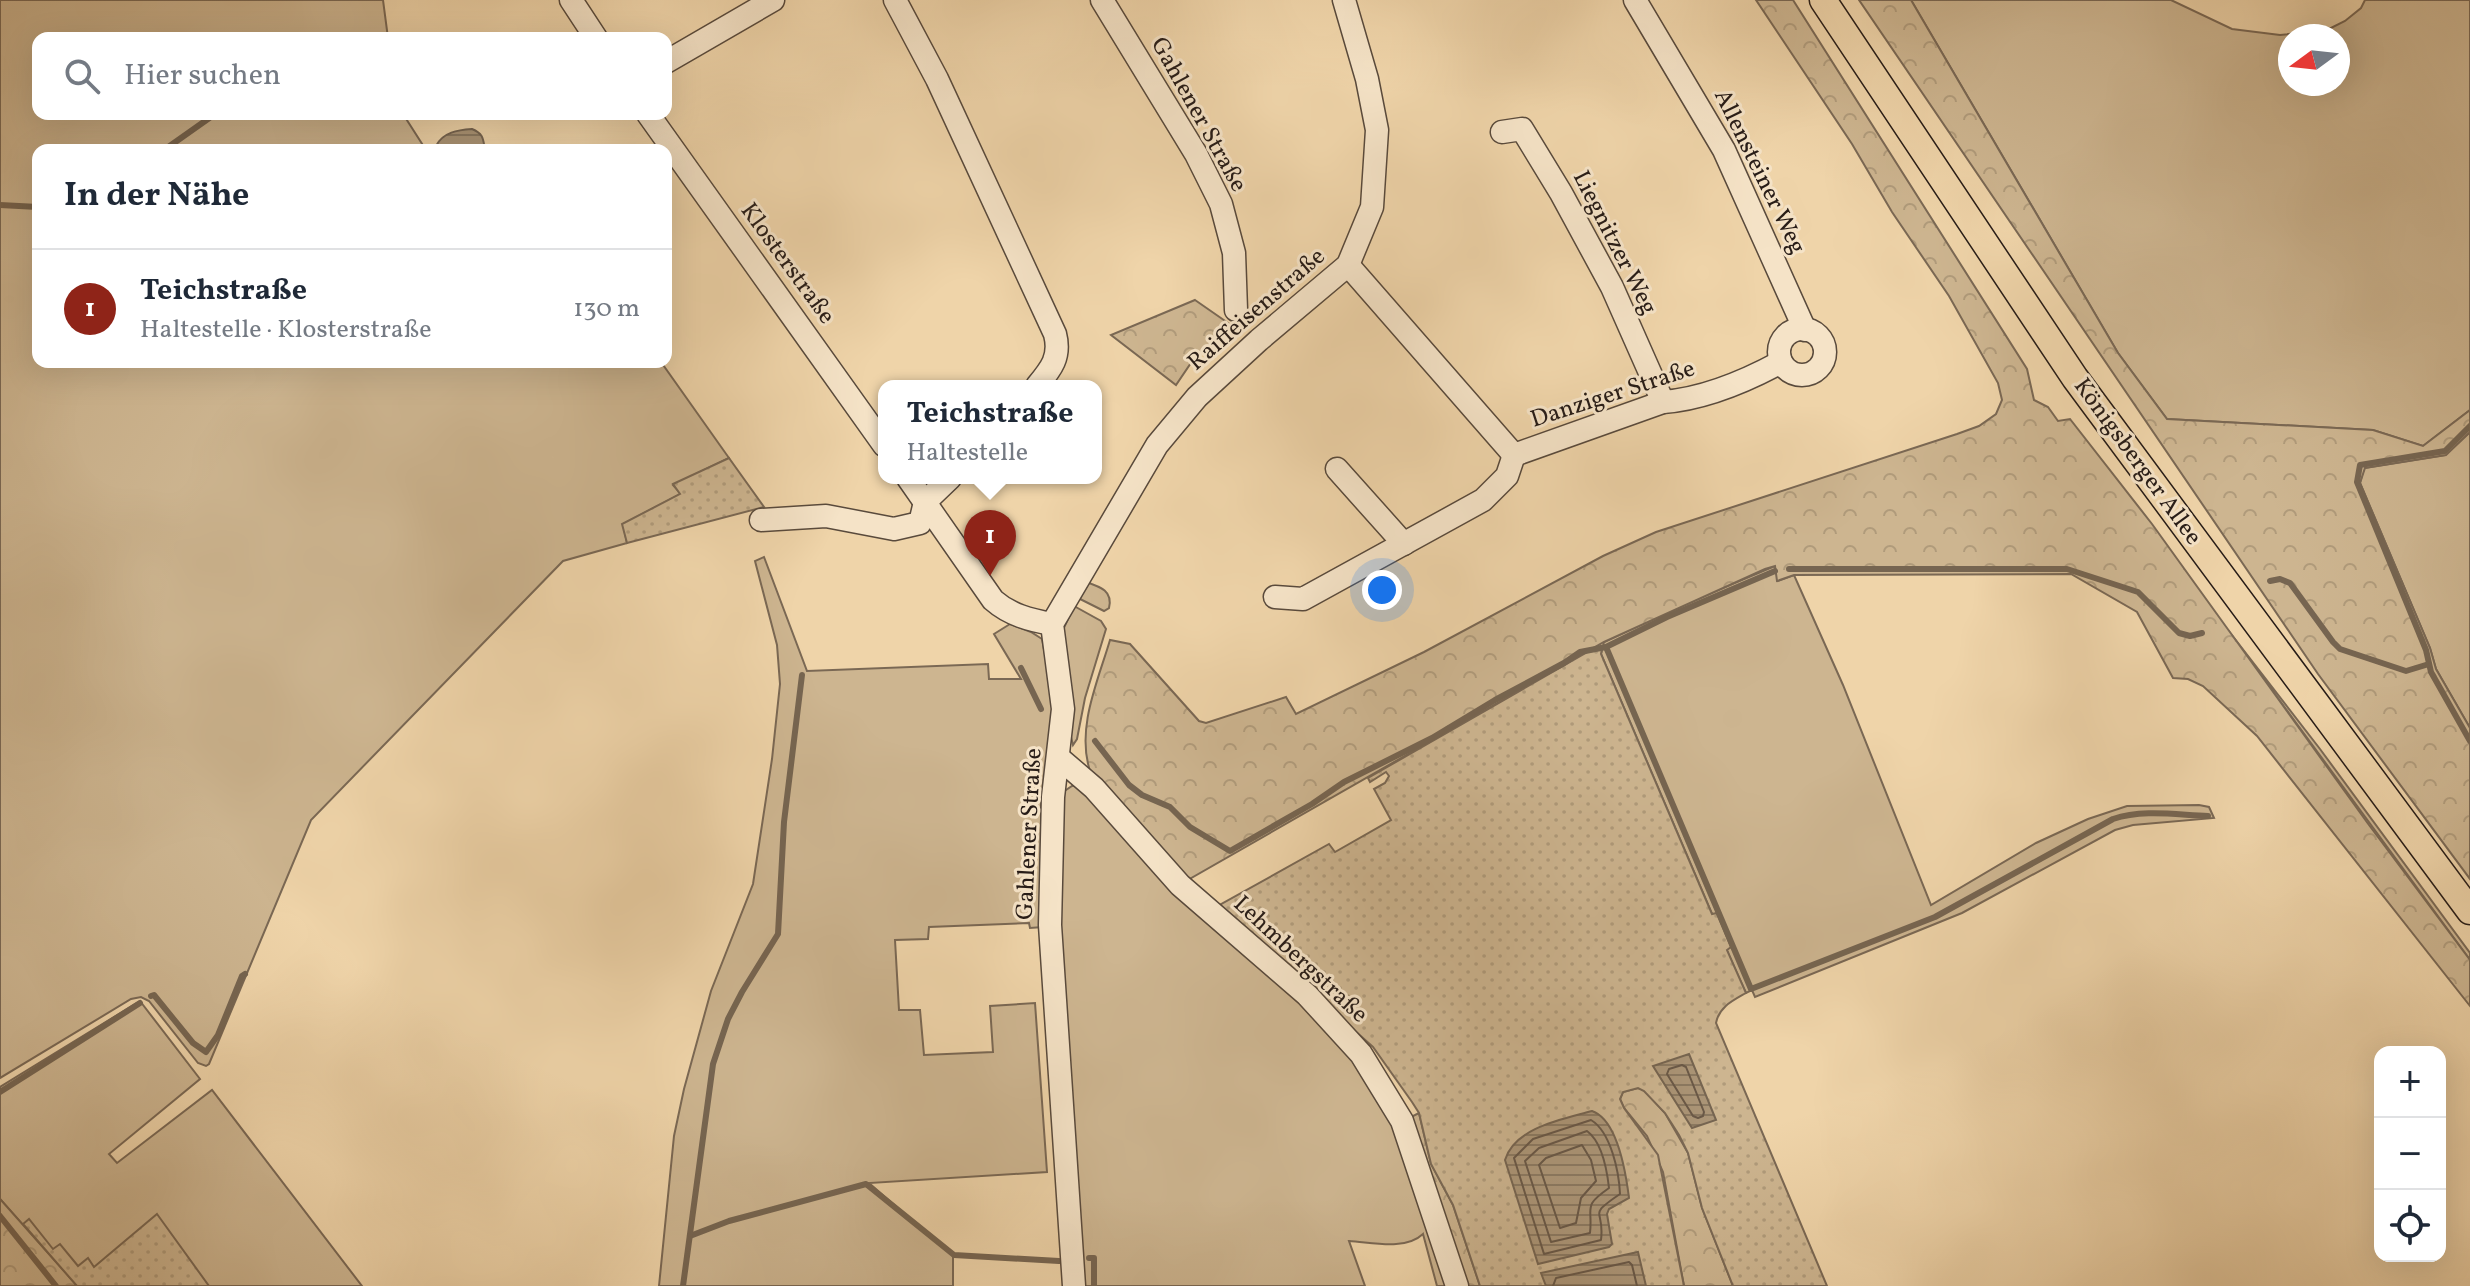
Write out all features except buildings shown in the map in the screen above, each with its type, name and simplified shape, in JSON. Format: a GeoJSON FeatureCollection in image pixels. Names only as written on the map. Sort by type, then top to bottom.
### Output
{"type":"FeatureCollection","features":[{"type":"Feature","properties":{"kind":"main road","name":"Königsberger Allee"},"geometry":{"type":"LineString","coordinates":[[1823,0],[2075,378],[2470,911]]}},
{"type":"Feature","properties":{"kind":"street"},"geometry":{"type":"LineString","coordinates":[[571,0],[592,32]]}},
{"type":"Feature","properties":{"kind":"street"},"geometry":{"type":"LineString","coordinates":[[672,59],[773,0]]}},
{"type":"Feature","properties":{"kind":"street"},"geometry":{"type":"LineString","coordinates":[[895,0],[937,79],[1055,334],[1059,349],[1041,380]]}},
{"type":"Feature","properties":{"kind":"street","name":"Gahlener Straße"},"geometry":{"type":"LineString","coordinates":[[1102,0],[1196,154],[1221,204],[1234,253],[1236,310]]}},
{"type":"Feature","properties":{"kind":"street","name":"Raiffeisenstraße"},"geometry":{"type":"LineString","coordinates":[[1052,624],[1157,445],[1197,397],[1348,265],[1372,207],[1377,130],[1367,79],[1344,0]]}},
{"type":"Feature","properties":{"kind":"street","name":"Allensteiner Weg"},"geometry":{"type":"LineString","coordinates":[[1635,0],[1724,150],[1805,330]]}},
{"type":"Feature","properties":{"kind":"street","name":"Klosterstraße"},"geometry":{"type":"LineString","coordinates":[[652,120],[669,144]]}},
{"type":"Feature","properties":{"kind":"street","name":"Liegnitzer Weg"},"geometry":{"type":"LineString","coordinates":[[1502,132],[1522,129],[1561,193],[1612,287],[1663,402]]}},
{"type":"Feature","properties":{"kind":"street","name":"Klosterstraße"},"geometry":{"type":"LineString","coordinates":[[672,148],[878,437]]}},
{"type":"Feature","properties":{"kind":"street","name":"Danziger Straße"},"geometry":{"type":"LineString","coordinates":[[1348,265],[1514,455],[1663,402],[1684,401],[1757,375],[1781,362]]}},
{"type":"Feature","properties":{"kind":"street"},"geometry":{"type":"LineString","coordinates":[[1805,330],[1813,332],[1824,344],[1825,358],[1816,371],[1799,375],[1792,373],[1781,362],[1780,349],[1786,336],[1805,330]]}},
{"type":"Feature","properties":{"kind":"street"},"geometry":{"type":"LineString","coordinates":[[1275,597],[1303,599],[1490,495],[1507,476],[1514,455]]}},
{"type":"Feature","properties":{"kind":"street"},"geometry":{"type":"LineString","coordinates":[[1337,469],[1404,544]]}},
{"type":"Feature","properties":{"kind":"street"},"geometry":{"type":"LineString","coordinates":[[912,484],[993,600],[1004,610],[1052,624]]}},
{"type":"Feature","properties":{"kind":"street"},"geometry":{"type":"LineString","coordinates":[[761,520],[826,516],[894,529],[920,523],[925,502],[944,484]]}},
{"type":"Feature","properties":{"kind":"street","name":"Gahlener Straße"},"geometry":{"type":"LineString","coordinates":[[1052,624],[1063,709],[1053,797],[1050,925],[1074,1286]]}},
{"type":"Feature","properties":{"kind":"street","name":"Lehmbergstraße"},"geometry":{"type":"LineString","coordinates":[[1059,758],[1094,788],[1180,885],[1307,995],[1361,1054],[1402,1121],[1457,1286]]}},
{"type":"Feature","properties":{"kind":"green space"},"geometry":{"type":"Polygon","coordinates":[[[0,0],[383,0],[387,32],[32,32],[32,120],[407,120],[422,144],[32,144],[32,368],[665,368],[729,458],[673,485],[681,494],[623,524],[627,543],[563,561],[311,820],[209,1064],[198,1063],[149,1001],[141,997],[131,999],[0,1078],[0,0]]]}},
{"type":"Feature","properties":{"kind":"green space"},"geometry":{"type":"Polygon","coordinates":[[[1756,0],[1793,0],[2027,369],[2034,400],[2048,407],[2058,421],[2070,419],[2152,524],[2470,960],[2470,1006],[2257,736],[2203,686],[2188,679],[2173,678],[2137,612],[2071,574],[1794,575],[1777,581],[1775,566],[1765,569],[1604,642],[1186,881],[1090,771],[1086,755],[1087,721],[1110,640],[1130,644],[1199,721],[1206,723],[1286,697],[1296,714],[1424,652],[1603,556],[1656,532],[1957,434],[1979,426],[1996,414],[2002,400],[1998,383],[1949,296],[1756,0]]]}},
{"type":"Feature","properties":{"kind":"green space"},"geometry":{"type":"Polygon","coordinates":[[[1859,0],[1911,0],[2118,353],[2167,419],[2373,430],[2423,446],[2470,410],[2470,432],[2446,455],[2365,468],[2360,483],[2436,669],[2470,728],[2470,879],[2318,674],[1859,0]]]}},
{"type":"Feature","properties":{"kind":"green space"},"geometry":{"type":"Polygon","coordinates":[[[1911,0],[2171,0],[2232,29],[2278,35],[2278,96],[2350,96],[2350,24],[2339,24],[2361,8],[2365,0],[2470,0],[2470,410],[2423,446],[2373,430],[2167,419],[2118,353],[1911,0]]]}},
{"type":"Feature","properties":{"kind":"green space"},"geometry":{"type":"Polygon","coordinates":[[[1195,300],[1231,325],[1195,357],[1176,385],[1111,335],[1195,300]]]}},
{"type":"Feature","properties":{"kind":"green space"},"geometry":{"type":"Polygon","coordinates":[[[2470,432],[2470,728],[2436,669],[2360,483],[2364,468],[2445,455],[2470,432]]]}},
{"type":"Feature","properties":{"kind":"green space"},"geometry":{"type":"Polygon","coordinates":[[[729,458],[764,507],[627,543],[622,524],[680,494],[673,484],[729,458]]]}},
{"type":"Feature","properties":{"kind":"green space"},"geometry":{"type":"Polygon","coordinates":[[[764,557],[807,671],[988,664],[989,679],[1021,679],[994,634],[1010,624],[1042,639],[1053,717],[1041,806],[1043,927],[1030,928],[1029,923],[929,927],[928,939],[895,940],[899,1010],[920,1010],[924,1055],[993,1052],[990,1006],[1035,1003],[1047,1172],[869,1183],[953,1256],[953,1286],[659,1286],[674,1136],[684,1089],[711,991],[753,884],[772,759],[780,684],[777,645],[755,561],[764,557]]]}},
{"type":"Feature","properties":{"kind":"green space"},"geometry":{"type":"Polygon","coordinates":[[[1775,566],[1778,581],[1794,575],[1843,685],[1931,905],[2036,843],[2088,819],[2127,806],[2199,805],[2209,807],[2214,818],[2133,825],[2115,830],[1962,913],[1755,997],[1752,990],[1746,993],[1726,949],[1731,947],[1717,914],[1712,914],[1601,654],[1604,642],[1775,566]]]}},
{"type":"Feature","properties":{"kind":"green space"},"geometry":{"type":"Polygon","coordinates":[[[1086,582],[1107,594],[1109,608],[1104,611],[1078,598],[1086,582]]]}},
{"type":"Feature","properties":{"kind":"green space"},"geometry":{"type":"Polygon","coordinates":[[[1074,606],[1101,621],[1106,629],[1073,745],[1069,729],[1062,632],[1074,606]]]}},
{"type":"Feature","properties":{"kind":"green space"},"geometry":{"type":"Polygon","coordinates":[[[2228,630],[2470,953],[2470,960],[2228,630]]]}},
{"type":"Feature","properties":{"kind":"green space"},"geometry":{"type":"Polygon","coordinates":[[[1602,649],[1601,654],[1712,914],[1717,913],[1731,947],[1727,950],[1746,993],[1723,1009],[1716,1023],[1827,1286],[1733,1286],[1702,1208],[1688,1153],[1665,1113],[1638,1088],[1623,1092],[1620,1099],[1658,1155],[1684,1286],[1480,1286],[1453,1205],[1431,1164],[1419,1113],[1412,1102],[1373,1047],[1216,907],[1329,844],[1335,852],[1391,820],[1374,789],[1385,783],[1389,776],[1386,772],[1370,782],[1368,778],[1591,650],[1602,649]]]}},
{"type":"Feature","properties":{"kind":"green space"},"geometry":{"type":"Polygon","coordinates":[[[1078,785],[1342,1043],[1394,1122],[1450,1286],[1437,1286],[1423,1234],[1397,1244],[1349,1241],[1365,1286],[1084,1286],[1059,911],[1063,792],[1078,785]]]}},
{"type":"Feature","properties":{"kind":"green space"},"geometry":{"type":"Polygon","coordinates":[[[140,1001],[200,1079],[109,1154],[117,1163],[212,1090],[362,1286],[77,1286],[0,1199],[0,1087],[140,1001]]]}},
{"type":"Feature","properties":{"kind":"green space"},"geometry":{"type":"Polygon","coordinates":[[[1638,1088],[1644,1090],[1665,1113],[1688,1153],[1702,1208],[1733,1286],[1684,1286],[1663,1172],[1647,1136],[1620,1099],[1623,1092],[1638,1088]]]}},
{"type":"Feature","properties":{"kind":"green space"},"geometry":{"type":"Polygon","coordinates":[[[1419,1113],[1431,1164],[1453,1205],[1480,1286],[1461,1286],[1407,1119],[1419,1113]]]}},
{"type":"Feature","properties":{"kind":"green space"},"geometry":{"type":"Polygon","coordinates":[[[0,1199],[72,1280],[77,1286],[0,1286],[0,1199]]]}},
{"type":"Feature","properties":{"kind":"green space"},"geometry":{"type":"Polygon","coordinates":[[[157,1214],[209,1286],[77,1286],[23,1224],[29,1219],[53,1249],[60,1244],[78,1266],[88,1258],[94,1267],[157,1214]]]}},
{"type":"Feature","properties":{"kind":"water"},"geometry":{"type":"Polygon","coordinates":[[[472,129],[481,135],[484,144],[437,144],[456,131],[472,129]]]}},
{"type":"Feature","properties":{"kind":"water"},"geometry":{"type":"Polygon","coordinates":[[[1689,1054],[1716,1120],[1692,1128],[1653,1066],[1689,1054]]]}},
{"type":"Feature","properties":{"kind":"water"},"geometry":{"type":"Polygon","coordinates":[[[1592,1111],[1601,1116],[1614,1136],[1623,1162],[1629,1198],[1609,1209],[1607,1214],[1612,1244],[1609,1247],[1538,1264],[1505,1160],[1510,1149],[1530,1132],[1592,1111]]]}},
{"type":"Feature","properties":{"kind":"water"},"geometry":{"type":"Polygon","coordinates":[[[1638,1252],[1646,1286],[1546,1286],[1541,1273],[1638,1252]]]}},
{"type":"Feature","properties":{"kind":"waterway"},"geometry":{"type":"LineString","coordinates":[[172,144],[206,120]]}},
{"type":"Feature","properties":{"kind":"waterway"},"geometry":{"type":"LineString","coordinates":[[0,205],[32,207]]}},
{"type":"Feature","properties":{"kind":"waterway"},"geometry":{"type":"LineString","coordinates":[[2470,426],[2445,451],[2360,465],[2357,482],[2426,650],[2431,672],[2470,741]]}},
{"type":"Feature","properties":{"kind":"waterway"},"geometry":{"type":"LineString","coordinates":[[1789,569],[2067,569],[2138,592],[2179,633],[2190,636],[2202,633]]}},
{"type":"Feature","properties":{"kind":"waterway"},"geometry":{"type":"LineString","coordinates":[[1095,741],[1129,785],[1142,795],[1170,807],[1190,827],[1230,851],[1344,782],[1432,738],[1580,652],[1606,647],[1775,571]]}},
{"type":"Feature","properties":{"kind":"waterway"},"geometry":{"type":"LineString","coordinates":[[2270,581],[2280,579],[2290,583],[2340,649],[2406,671],[2429,664]]}},
{"type":"Feature","properties":{"kind":"waterway"},"geometry":{"type":"LineString","coordinates":[[1606,647],[1751,989],[1935,917],[2113,819],[2148,813],[2208,816]]}},
{"type":"Feature","properties":{"kind":"waterway"},"geometry":{"type":"LineString","coordinates":[[1021,668],[1041,709]]}},
{"type":"Feature","properties":{"kind":"waterway"},"geometry":{"type":"LineString","coordinates":[[683,1286],[713,1064],[728,1019],[778,934],[784,822],[802,675]]}},
{"type":"Feature","properties":{"kind":"waterway"},"geometry":{"type":"LineString","coordinates":[[151,996],[154,995],[193,1043],[206,1052],[218,1035],[245,974]]}},
{"type":"Feature","properties":{"kind":"waterway"},"geometry":{"type":"LineString","coordinates":[[0,1092],[140,1003]]}},
{"type":"Feature","properties":{"kind":"waterway"},"geometry":{"type":"LineString","coordinates":[[690,1236],[729,1221],[866,1184],[954,1255],[1059,1261]]}},
{"type":"Feature","properties":{"kind":"waterway"},"geometry":{"type":"LineString","coordinates":[[0,1216],[56,1286]]}},
{"type":"Feature","properties":{"kind":"waterway"},"geometry":{"type":"LineString","coordinates":[[1089,1258],[1094,1258],[1094,1286]]}},
{"type":"Feature","properties":{"kind":"place","name":"Teichstraße"},"geometry":{"type":"Point","coordinates":[990,576]}}]}
